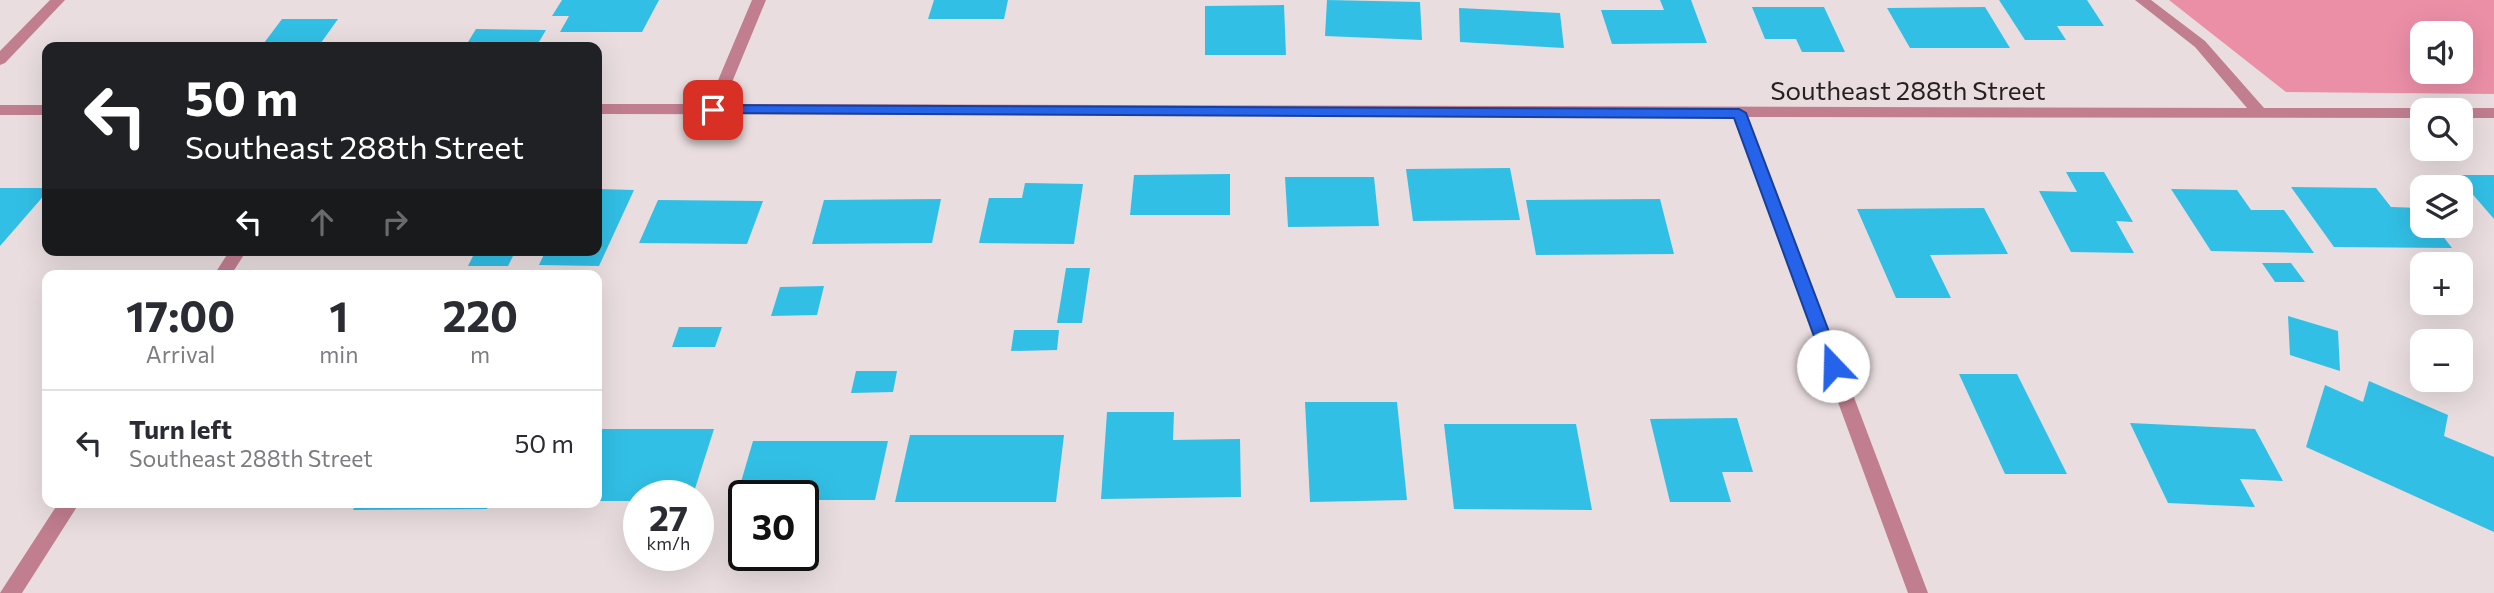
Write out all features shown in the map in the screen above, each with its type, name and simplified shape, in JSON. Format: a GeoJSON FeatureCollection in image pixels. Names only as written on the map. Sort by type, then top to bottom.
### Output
{"type":"FeatureCollection","features":[{"type":"Feature","properties":{"kind":"street"},"geometry":{"type":"LineString","coordinates":[[0,60],[58,0]]}},
{"type":"Feature","properties":{"kind":"street"},"geometry":{"type":"LineString","coordinates":[[713,110],[759,0]]}},
{"type":"Feature","properties":{"kind":"street"},"geometry":{"type":"LineString","coordinates":[[2142,0],[2200,44],[2261,114]]}},
{"type":"Feature","properties":{"kind":"street","name":"Southeast 288th Street"},"geometry":{"type":"LineString","coordinates":[[602,109],[2410,113]]}},
{"type":"Feature","properties":{"kind":"street"},"geometry":{"type":"LineString","coordinates":[[0,110],[42,110]]}},
{"type":"Feature","properties":{"kind":"street"},"geometry":{"type":"LineString","coordinates":[[1739,113],[1918,593]]}},
{"type":"Feature","properties":{"kind":"street"},"geometry":{"type":"LineString","coordinates":[[2473,113],[2494,113]]}},
{"type":"Feature","properties":{"kind":"street"},"geometry":{"type":"LineString","coordinates":[[10,593],[66,508]]}},
{"type":"Feature","properties":{"kind":"shaded area"},"geometry":{"type":"Polygon","coordinates":[[[2169,0],[2494,0],[2494,94],[2286,92],[2169,0]]]}},
{"type":"Feature","properties":{"kind":"building"},"geometry":{"type":"Polygon","coordinates":[[[562,0],[659,0],[642,32],[560,32],[569,16],[552,16],[562,0]]]}},
{"type":"Feature","properties":{"kind":"building"},"geometry":{"type":"Polygon","coordinates":[[[934,0],[1008,0],[1004,19],[928,19],[934,0]]]}},
{"type":"Feature","properties":{"kind":"building"},"geometry":{"type":"Polygon","coordinates":[[[1327,0],[1420,2],[1422,40],[1325,36],[1327,0]]]}},
{"type":"Feature","properties":{"kind":"building"},"geometry":{"type":"Polygon","coordinates":[[[1660,0],[1691,0],[1707,43],[1612,44],[1601,10],[1664,10],[1660,0]]]}},
{"type":"Feature","properties":{"kind":"building"},"geometry":{"type":"Polygon","coordinates":[[[1999,0],[2087,0],[2104,26],[2057,26],[2066,40],[2025,40],[1999,0]]]}},
{"type":"Feature","properties":{"kind":"building"},"geometry":{"type":"Polygon","coordinates":[[[1284,5],[1286,55],[1205,55],[1205,6],[1284,5]]]}},
{"type":"Feature","properties":{"kind":"building"},"geometry":{"type":"Polygon","coordinates":[[[1752,7],[1824,7],[1845,52],[1802,52],[1796,39],[1765,39],[1752,7]]]}},
{"type":"Feature","properties":{"kind":"building"},"geometry":{"type":"Polygon","coordinates":[[[1985,7],[2010,48],[1910,48],[1887,8],[1985,7]]]}},
{"type":"Feature","properties":{"kind":"building"},"geometry":{"type":"Polygon","coordinates":[[[1459,8],[1560,13],[1564,48],[1460,42],[1459,8]]]}},
{"type":"Feature","properties":{"kind":"building"},"geometry":{"type":"Polygon","coordinates":[[[282,19],[338,19],[322,42],[265,42],[282,19]]]}},
{"type":"Feature","properties":{"kind":"building"},"geometry":{"type":"Polygon","coordinates":[[[476,29],[546,30],[539,42],[468,42],[476,29]]]}},
{"type":"Feature","properties":{"kind":"building"},"geometry":{"type":"Polygon","coordinates":[[[1510,168],[1520,220],[1413,221],[1406,169],[1510,168]]]}},
{"type":"Feature","properties":{"kind":"building"},"geometry":{"type":"Polygon","coordinates":[[[2066,172],[2104,172],[2133,222],[2116,221],[2134,253],[2071,252],[2039,191],[2077,192],[2066,172]]]}},
{"type":"Feature","properties":{"kind":"building"},"geometry":{"type":"Polygon","coordinates":[[[1230,174],[1230,215],[1130,215],[1134,175],[1230,174]]]}},
{"type":"Feature","properties":{"kind":"building"},"geometry":{"type":"Polygon","coordinates":[[[2473,175],[2494,175],[2494,219],[2473,195],[2473,175]]]}},
{"type":"Feature","properties":{"kind":"building"},"geometry":{"type":"Polygon","coordinates":[[[1285,177],[1374,177],[1379,226],[1288,227],[1285,177]]]}},
{"type":"Feature","properties":{"kind":"building"},"geometry":{"type":"Polygon","coordinates":[[[1025,183],[1083,184],[1074,244],[979,243],[989,198],[1022,198],[1025,183]]]}},
{"type":"Feature","properties":{"kind":"building"},"geometry":{"type":"Polygon","coordinates":[[[2291,187],[2376,188],[2391,207],[2410,208],[2410,238],[2444,238],[2452,248],[2334,247],[2291,187]]]}},
{"type":"Feature","properties":{"kind":"building"},"geometry":{"type":"Polygon","coordinates":[[[0,188],[42,188],[42,198],[0,246],[0,188]]]}},
{"type":"Feature","properties":{"kind":"building"},"geometry":{"type":"Polygon","coordinates":[[[602,189],[634,190],[599,266],[539,265],[543,256],[602,256],[602,189]]]}},
{"type":"Feature","properties":{"kind":"building"},"geometry":{"type":"Polygon","coordinates":[[[2171,189],[2237,190],[2251,210],[2284,210],[2314,253],[2211,251],[2171,189]]]}},
{"type":"Feature","properties":{"kind":"building"},"geometry":{"type":"Polygon","coordinates":[[[941,199],[932,243],[812,244],[824,200],[941,199]]]}},
{"type":"Feature","properties":{"kind":"building"},"geometry":{"type":"Polygon","coordinates":[[[1660,199],[1674,254],[1536,255],[1526,200],[1660,199]]]}},
{"type":"Feature","properties":{"kind":"building"},"geometry":{"type":"Polygon","coordinates":[[[658,200],[763,201],[747,244],[639,243],[658,200]]]}},
{"type":"Feature","properties":{"kind":"building"},"geometry":{"type":"Polygon","coordinates":[[[1984,208],[2008,254],[1930,255],[1951,298],[1896,298],[1857,209],[1984,208]]]}},
{"type":"Feature","properties":{"kind":"building"},"geometry":{"type":"Polygon","coordinates":[[[473,256],[513,256],[508,266],[468,266],[473,256]]]}},
{"type":"Feature","properties":{"kind":"building"},"geometry":{"type":"Polygon","coordinates":[[[2262,263],[2291,263],[2305,282],[2275,282],[2262,263]]]}},
{"type":"Feature","properties":{"kind":"building"},"geometry":{"type":"Polygon","coordinates":[[[1066,268],[1090,268],[1082,323],[1057,323],[1066,268]]]}},
{"type":"Feature","properties":{"kind":"building"},"geometry":{"type":"Polygon","coordinates":[[[824,286],[817,315],[771,316],[780,287],[824,286]]]}},
{"type":"Feature","properties":{"kind":"building"},"geometry":{"type":"Polygon","coordinates":[[[2288,316],[2338,331],[2340,371],[2290,355],[2288,316]]]}},
{"type":"Feature","properties":{"kind":"building"},"geometry":{"type":"Polygon","coordinates":[[[679,327],[722,327],[715,347],[672,347],[679,327]]]}},
{"type":"Feature","properties":{"kind":"building"},"geometry":{"type":"Polygon","coordinates":[[[1014,330],[1059,330],[1057,350],[1011,351],[1014,330]]]}},
{"type":"Feature","properties":{"kind":"building"},"geometry":{"type":"Polygon","coordinates":[[[856,371],[897,371],[893,392],[851,393],[856,371]]]}},
{"type":"Feature","properties":{"kind":"building"},"geometry":{"type":"Polygon","coordinates":[[[1959,374],[2017,374],[2067,474],[2005,474],[1959,374]]]}},
{"type":"Feature","properties":{"kind":"building"},"geometry":{"type":"Polygon","coordinates":[[[2369,381],[2448,415],[2444,436],[2494,457],[2494,532],[2306,447],[2325,385],[2363,402],[2369,381]]]}},
{"type":"Feature","properties":{"kind":"building"},"geometry":{"type":"Polygon","coordinates":[[[1305,402],[1397,402],[1407,500],[1310,502],[1305,402]]]}},
{"type":"Feature","properties":{"kind":"building"},"geometry":{"type":"Polygon","coordinates":[[[1107,412],[1174,412],[1173,440],[1240,439],[1241,497],[1101,499],[1107,412]]]}},
{"type":"Feature","properties":{"kind":"building"},"geometry":{"type":"Polygon","coordinates":[[[1737,418],[1753,472],[1722,472],[1731,502],[1670,502],[1650,419],[1737,418]]]}},
{"type":"Feature","properties":{"kind":"building"},"geometry":{"type":"Polygon","coordinates":[[[2130,423],[2255,429],[2283,481],[2240,479],[2255,507],[2168,503],[2130,423]]]}},
{"type":"Feature","properties":{"kind":"building"},"geometry":{"type":"Polygon","coordinates":[[[1444,424],[1576,424],[1592,510],[1454,509],[1444,424]]]}},
{"type":"Feature","properties":{"kind":"building"},"geometry":{"type":"Polygon","coordinates":[[[602,429],[714,429],[698,480],[623,480],[623,501],[602,501],[602,429]]]}},
{"type":"Feature","properties":{"kind":"building"},"geometry":{"type":"Polygon","coordinates":[[[910,435],[1064,435],[1056,502],[895,502],[910,435]]]}},
{"type":"Feature","properties":{"kind":"building"},"geometry":{"type":"Polygon","coordinates":[[[753,441],[888,441],[875,500],[819,500],[819,480],[742,480],[753,441]]]}},
{"type":"Feature","properties":{"kind":"building"},"geometry":{"type":"Polygon","coordinates":[[[354,508],[487,508],[487,509],[353,510],[354,508]]]}},
{"type":"Feature","properties":{"kind":"route"},"geometry":{"type":"LineString","coordinates":[[713,110],[1739,113],[1833,366]]}}]}
